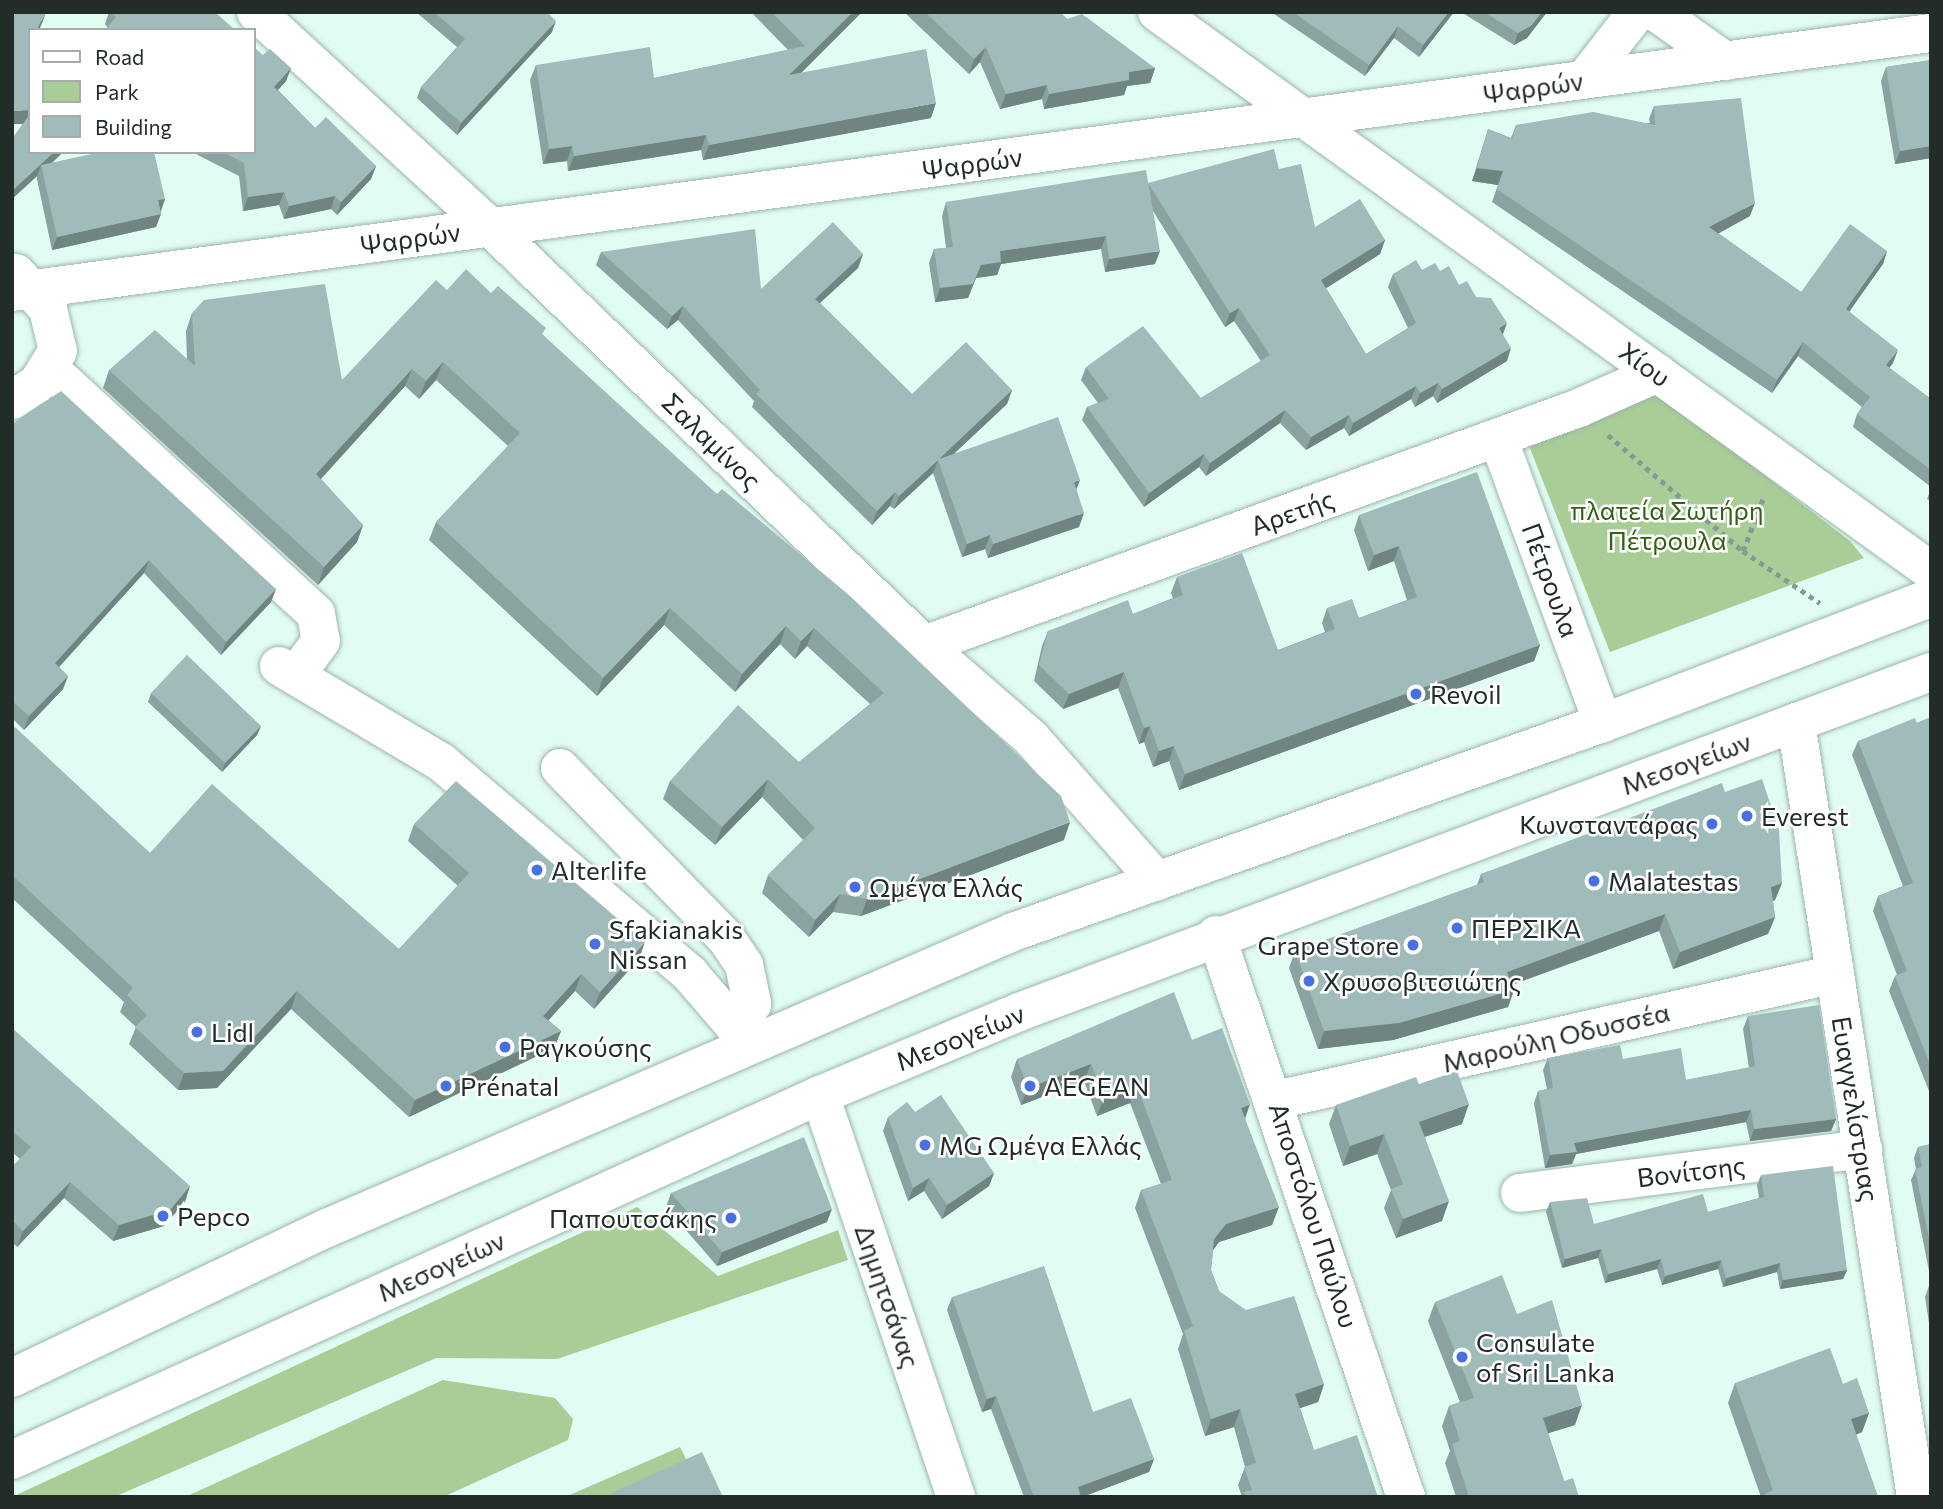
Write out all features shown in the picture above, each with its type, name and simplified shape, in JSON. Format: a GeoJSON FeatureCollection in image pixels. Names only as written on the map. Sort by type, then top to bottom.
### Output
{"type":"FeatureCollection","features":[{"type":"Feature","properties":{"kind":"street","name":"Σαλαμίνος"},"geometry":{"type":"LineString","coordinates":[[256,12],[490,227],[924,645],[1080,787],[1157,881]]}},
{"type":"Feature","properties":{"kind":"street","name":"Χίου"},"geometry":{"type":"LineString","coordinates":[[1157,12],[1931,571]]}},
{"type":"Feature","properties":{"kind":"street"},"geometry":{"type":"LineString","coordinates":[[1585,79],[1637,12]]}},
{"type":"Feature","properties":{"kind":"street"},"geometry":{"type":"LineString","coordinates":[[1656,12],[1725,61]]}},
{"type":"Feature","properties":{"kind":"street","name":"Ψαρρών"},"geometry":{"type":"LineString","coordinates":[[19,283],[490,227],[1931,33]]}},
{"type":"Feature","properties":{"kind":"street"},"geometry":{"type":"LineString","coordinates":[[1223,128],[1240,104],[1240,73]]}},
{"type":"Feature","properties":{"kind":"street"},"geometry":{"type":"LineString","coordinates":[[1359,156],[1356,137],[1378,108]]}},
{"type":"Feature","properties":{"kind":"street"},"geometry":{"type":"LineString","coordinates":[[12,400],[51,370],[58,327],[19,283]]}},
{"type":"Feature","properties":{"kind":"street"},"geometry":{"type":"LineString","coordinates":[[51,370],[316,614],[321,641],[288,670],[441,762],[690,974],[741,1033]]}},
{"type":"Feature","properties":{"kind":"street","name":"Αρετής"},"geometry":{"type":"LineString","coordinates":[[924,645],[1579,408],[1658,373]]}},
{"type":"Feature","properties":{"kind":"street","name":"Πέτρουλα"},"geometry":{"type":"LineString","coordinates":[[1498,438],[1603,723]]}},
{"type":"Feature","properties":{"kind":"street"},"geometry":{"type":"LineString","coordinates":[[12,1378],[741,1033],[1013,932],[1603,723],[1931,598]]}},
{"type":"Feature","properties":{"kind":"street","name":"Μεσογείων"},"geometry":{"type":"LineString","coordinates":[[12,1460],[820,1095],[1216,935],[1931,672]]}},
{"type":"Feature","properties":{"kind":"street","name":"Ευαγγελίστριας"},"geometry":{"type":"LineString","coordinates":[[1796,722],[1863,1149],[1919,1440],[1916,1497]]}},
{"type":"Feature","properties":{"kind":"street"},"geometry":{"type":"LineString","coordinates":[[560,768],[726,938],[751,986],[752,1004],[741,1033]]}},
{"type":"Feature","properties":{"kind":"street","name":"Αποστόλου Παύλου"},"geometry":{"type":"LineString","coordinates":[[1216,935],[1276,1100],[1406,1497]]}},
{"type":"Feature","properties":{"kind":"street","name":"Μαρούλη Οδυσσέα"},"geometry":{"type":"LineString","coordinates":[[1276,1100],[1835,974]]}},
{"type":"Feature","properties":{"kind":"street","name":"Δημητσάνας"},"geometry":{"type":"LineString","coordinates":[[820,1095],[956,1497]]}},
{"type":"Feature","properties":{"kind":"street","name":"Βονίτσης"},"geometry":{"type":"LineString","coordinates":[[1520,1193],[1863,1149]]}},
{"type":"Feature","properties":{"kind":"path"},"geometry":{"type":"LineString","coordinates":[[1579,408],[1743,551],[1784,573],[1851,628]]}},
{"type":"Feature","properties":{"kind":"path"},"geometry":{"type":"LineString","coordinates":[[1743,551],[1777,460]]}},
{"type":"Feature","properties":{"kind":"green space","name":"πλατεία Σωτήρη Πέτρουλα"},"geometry":{"type":"Polygon","coordinates":[[[1644,393],[1666,399],[1850,541],[1864,558],[1610,652],[1524,433],[1644,393]]]}},
{"type":"Feature","properties":{"kind":"green space"},"geometry":{"type":"Polygon","coordinates":[[[637,1207],[718,1276],[838,1230],[848,1260],[557,1359],[436,1358],[114,1497],[12,1497],[637,1207]]]}},
{"type":"Feature","properties":{"kind":"green space"},"geometry":{"type":"Polygon","coordinates":[[[443,1380],[555,1398],[573,1419],[568,1440],[443,1497],[185,1497],[443,1380]]]}},
{"type":"Feature","properties":{"kind":"green space"},"geometry":{"type":"Polygon","coordinates":[[[680,1447],[691,1469],[627,1497],[565,1497],[680,1447]]]}},
{"type":"Feature","properties":{"kind":"building"},"geometry":{"type":"Polygon","coordinates":[[[12,12],[46,12],[37,28],[28,28],[28,110],[12,111],[12,12]]]}},
{"type":"Feature","properties":{"kind":"building"},"geometry":{"type":"Polygon","coordinates":[[[111,12],[215,12],[233,28],[107,28],[116,17],[111,12]]]}},
{"type":"Feature","properties":{"kind":"building"},"geometry":{"type":"Polygon","coordinates":[[[434,12],[547,12],[556,21],[461,123],[421,87],[465,39],[434,12]]]}},
{"type":"Feature","properties":{"kind":"building"},"geometry":{"type":"Polygon","coordinates":[[[771,12],[853,12],[789,75],[926,49],[936,103],[709,145],[706,135],[574,156],[572,146],[549,149],[536,65],[650,47],[654,78],[805,46],[771,12]]]}},
{"type":"Feature","properties":{"kind":"building"},"geometry":{"type":"Polygon","coordinates":[[[925,12],[1060,12],[1067,19],[1082,14],[1155,68],[1129,72],[1129,80],[1049,94],[1047,85],[1006,94],[986,47],[974,59],[925,12]]]}},
{"type":"Feature","properties":{"kind":"building"},"geometry":{"type":"Polygon","coordinates":[[[1293,12],[1449,12],[1423,45],[1398,26],[1369,65],[1293,12]]]}},
{"type":"Feature","properties":{"kind":"building"},"geometry":{"type":"Polygon","coordinates":[[[1484,12],[1542,12],[1531,26],[1518,33],[1484,12]]]}},
{"type":"Feature","properties":{"kind":"building"},"geometry":{"type":"Polygon","coordinates":[[[256,49],[263,55],[270,49],[291,68],[274,87],[315,128],[326,117],[376,166],[341,202],[335,196],[289,206],[284,192],[248,197],[244,163],[227,154],[256,154],[256,49]]]}},
{"type":"Feature","properties":{"kind":"building"},"geometry":{"type":"Polygon","coordinates":[[[1931,60],[1931,146],[1900,151],[1886,67],[1931,60]]]}},
{"type":"Feature","properties":{"kind":"building"},"geometry":{"type":"Polygon","coordinates":[[[1741,98],[1755,203],[1709,227],[1801,292],[1850,224],[1887,251],[1846,309],[1898,350],[1886,365],[1931,399],[1931,470],[1857,414],[1870,397],[1803,342],[1777,380],[1497,189],[1503,171],[1477,168],[1488,129],[1512,139],[1516,125],[1593,112],[1655,125],[1654,106],[1741,98]]]}},
{"type":"Feature","properties":{"kind":"building"},"geometry":{"type":"Polygon","coordinates":[[[28,117],[28,154],[52,154],[12,191],[12,139],[28,117]]]}},
{"type":"Feature","properties":{"kind":"building"},"geometry":{"type":"Polygon","coordinates":[[[1274,149],[1279,169],[1301,164],[1315,227],[1360,199],[1385,240],[1321,280],[1366,354],[1416,323],[1393,274],[1416,260],[1422,270],[1435,263],[1440,271],[1449,266],[1459,285],[1467,281],[1476,297],[1491,298],[1507,323],[1499,328],[1511,348],[1442,389],[1438,383],[1420,393],[1416,386],[1353,423],[1349,415],[1311,437],[1285,410],[1210,463],[1204,454],[1149,493],[1087,407],[1109,399],[1086,367],[1143,326],[1201,398],[1270,355],[1239,308],[1230,313],[1148,183],[1274,149]]]}},
{"type":"Feature","properties":{"kind":"building"},"geometry":{"type":"Polygon","coordinates":[[[92,154],[154,154],[165,199],[158,200],[161,214],[57,237],[41,165],[92,154]]]}},
{"type":"Feature","properties":{"kind":"building"},"geometry":{"type":"Polygon","coordinates":[[[1146,170],[1160,251],[1109,259],[1106,236],[1000,251],[1001,262],[981,265],[973,284],[940,288],[934,249],[953,247],[946,202],[1146,170]]]}},
{"type":"Feature","properties":{"kind":"building"},"geometry":{"type":"Polygon","coordinates":[[[833,222],[863,254],[815,299],[912,394],[966,342],[1012,390],[939,459],[1058,417],[1080,480],[1074,482],[1084,513],[993,544],[990,535],[967,544],[938,460],[899,496],[895,492],[877,511],[756,394],[760,390],[683,306],[672,316],[601,252],[755,229],[761,289],[833,222]]]}},
{"type":"Feature","properties":{"kind":"building"},"geometry":{"type":"Polygon","coordinates":[[[466,269],[491,293],[498,286],[546,328],[542,334],[717,494],[722,489],[849,595],[1061,796],[1070,822],[867,899],[840,894],[815,920],[768,875],[815,828],[768,779],[722,827],[670,781],[738,705],[799,762],[884,693],[814,628],[801,641],[786,626],[742,674],[670,608],[603,678],[436,522],[520,433],[443,362],[426,381],[412,369],[316,474],[363,525],[324,567],[109,370],[155,330],[195,366],[192,313],[204,300],[325,284],[342,380],[436,280],[447,290],[466,269]]]}},
{"type":"Feature","properties":{"kind":"building"},"geometry":{"type":"Polygon","coordinates":[[[61,391],[276,589],[226,642],[149,560],[55,663],[68,676],[29,716],[12,701],[12,424],[61,391]]]}},
{"type":"Feature","properties":{"kind":"building"},"geometry":{"type":"Polygon","coordinates":[[[1477,472],[1540,645],[1185,774],[1174,746],[1159,751],[1150,726],[1144,728],[1124,672],[1069,694],[1039,665],[1048,631],[1128,600],[1133,614],[1183,595],[1177,577],[1242,553],[1278,650],[1335,629],[1327,608],[1352,599],[1359,618],[1417,597],[1399,546],[1374,555],[1359,515],[1477,472]]]}},
{"type":"Feature","properties":{"kind":"building"},"geometry":{"type":"Polygon","coordinates":[[[187,655],[261,726],[225,763],[151,693],[187,655]]]}},
{"type":"Feature","properties":{"kind":"building"},"geometry":{"type":"Polygon","coordinates":[[[1931,717],[1931,1067],[1895,976],[1907,971],[1878,896],[1913,883],[1858,741],[1915,718],[1917,723],[1931,717]]]}},
{"type":"Feature","properties":{"kind":"building"},"geometry":{"type":"Polygon","coordinates":[[[15,727],[150,853],[212,784],[399,949],[469,873],[414,824],[456,781],[645,942],[600,992],[581,974],[543,1016],[561,1031],[415,1100],[297,991],[223,1071],[184,1073],[135,1027],[147,1015],[127,995],[133,988],[12,875],[12,730],[15,727]]]}},
{"type":"Feature","properties":{"kind":"building"},"geometry":{"type":"Polygon","coordinates":[[[1762,779],[1779,830],[1782,883],[1771,887],[1775,917],[1680,952],[1665,914],[1507,972],[1514,990],[1399,1023],[1324,1031],[1295,951],[1484,882],[1481,874],[1722,783],[1725,792],[1762,779]]]}},
{"type":"Feature","properties":{"kind":"building"},"geometry":{"type":"Polygon","coordinates":[[[1174,992],[1192,1040],[1222,1028],[1250,1104],[1241,1108],[1279,1207],[1226,1224],[1214,1239],[1211,1270],[1219,1291],[1246,1310],[1294,1296],[1324,1384],[1295,1394],[1314,1450],[1357,1435],[1378,1497],[1246,1497],[1244,1492],[1252,1490],[1244,1467],[1256,1463],[1240,1409],[1211,1419],[1184,1331],[1193,1326],[1141,1190],[1172,1180],[1137,1086],[1104,1098],[1091,1064],[1028,1088],[1017,1059],[1174,992]]]}},
{"type":"Feature","properties":{"kind":"building"},"geometry":{"type":"Polygon","coordinates":[[[1819,1005],[1836,1119],[1754,1129],[1751,1110],[1574,1143],[1577,1152],[1550,1155],[1538,1091],[1553,1088],[1548,1058],[1620,1045],[1623,1059],[1681,1048],[1686,1080],[1755,1066],[1748,1016],[1819,1005]]]}},
{"type":"Feature","properties":{"kind":"building"},"geometry":{"type":"Polygon","coordinates":[[[12,1028],[190,1186],[170,1210],[119,1225],[70,1182],[23,1231],[15,1223],[12,1225],[12,1167],[31,1147],[12,1131],[12,1028]]]}},
{"type":"Feature","properties":{"kind":"building"},"geometry":{"type":"Polygon","coordinates":[[[1457,1071],[1469,1104],[1419,1122],[1449,1201],[1403,1219],[1391,1189],[1403,1184],[1384,1134],[1350,1146],[1336,1105],[1416,1077],[1419,1084],[1457,1071]]]}},
{"type":"Feature","properties":{"kind":"building"},"geometry":{"type":"Polygon","coordinates":[[[941,1095],[994,1173],[947,1205],[929,1178],[913,1188],[888,1117],[907,1102],[915,1112],[941,1095]]]}},
{"type":"Feature","properties":{"kind":"building"},"geometry":{"type":"Polygon","coordinates":[[[804,1137],[832,1209],[722,1252],[671,1193],[804,1137]]]}},
{"type":"Feature","properties":{"kind":"building"},"geometry":{"type":"Polygon","coordinates":[[[1931,1144],[1931,1248],[1915,1169],[1922,1167],[1918,1147],[1931,1144]]]}},
{"type":"Feature","properties":{"kind":"building"},"geometry":{"type":"Polygon","coordinates":[[[1833,1166],[1847,1270],[1783,1280],[1780,1263],[1726,1278],[1721,1260],[1665,1276],[1661,1259],[1608,1274],[1601,1249],[1565,1259],[1550,1202],[1587,1198],[1594,1224],[1703,1194],[1708,1212],[1764,1197],[1761,1175],[1833,1166]]]}},
{"type":"Feature","properties":{"kind":"building"},"geometry":{"type":"Polygon","coordinates":[[[1044,1266],[1093,1412],[1131,1398],[1154,1459],[1078,1487],[1081,1497],[1034,1497],[996,1396],[987,1399],[952,1297],[1044,1266]]]}},
{"type":"Feature","properties":{"kind":"building"},"geometry":{"type":"Polygon","coordinates":[[[1502,1275],[1517,1314],[1552,1300],[1582,1405],[1543,1418],[1564,1481],[1573,1478],[1579,1497],[1469,1497],[1452,1444],[1460,1441],[1449,1406],[1474,1398],[1435,1302],[1502,1275]]]}},
{"type":"Feature","properties":{"kind":"building"},"geometry":{"type":"Polygon","coordinates":[[[1830,1348],[1843,1384],[1857,1378],[1869,1413],[1851,1419],[1878,1497],[1766,1497],[1765,1494],[1773,1490],[1735,1383],[1830,1348]]]}},
{"type":"Feature","properties":{"kind":"building"},"geometry":{"type":"Polygon","coordinates":[[[702,1452],[723,1497],[603,1497],[702,1452]]]}},
{"type":"Feature","properties":{"kind":"place","name":"Revoil"},"geometry":{"type":"Point","coordinates":[1416,694]}},
{"type":"Feature","properties":{"kind":"place","name":"Everest"},"geometry":{"type":"Point","coordinates":[1747,816]}},
{"type":"Feature","properties":{"kind":"place","name":"Κωνσταντάρας"},"geometry":{"type":"Point","coordinates":[1712,824]}},
{"type":"Feature","properties":{"kind":"place","name":"Alterlife"},"geometry":{"type":"Point","coordinates":[537,870]}},
{"type":"Feature","properties":{"kind":"place","name":"Malatestas"},"geometry":{"type":"Point","coordinates":[1594,881]}},
{"type":"Feature","properties":{"kind":"place","name":"Ωμέγα Ελλάς"},"geometry":{"type":"Point","coordinates":[855,887]}},
{"type":"Feature","properties":{"kind":"place","name":"ΠΕΡΣΙΚΑ"},"geometry":{"type":"Point","coordinates":[1457,928]}},
{"type":"Feature","properties":{"kind":"place","name":"Sfakianakis Nissan"},"geometry":{"type":"Point","coordinates":[595,944]}},
{"type":"Feature","properties":{"kind":"place","name":"Grape Store"},"geometry":{"type":"Point","coordinates":[1413,945]}},
{"type":"Feature","properties":{"kind":"place","name":"Χρυσοβιτσιώτης"},"geometry":{"type":"Point","coordinates":[1309,981]}},
{"type":"Feature","properties":{"kind":"place","name":"Lidl"},"geometry":{"type":"Point","coordinates":[197,1032]}},
{"type":"Feature","properties":{"kind":"place","name":"Ραγκούσης"},"geometry":{"type":"Point","coordinates":[505,1047]}},
{"type":"Feature","properties":{"kind":"place","name":"Prénatal"},"geometry":{"type":"Point","coordinates":[446,1086]}},
{"type":"Feature","properties":{"kind":"place","name":"AEGEAN"},"geometry":{"type":"Point","coordinates":[1030,1086]}},
{"type":"Feature","properties":{"kind":"place","name":"MG Ωμέγα Ελλάς"},"geometry":{"type":"Point","coordinates":[925,1145]}},
{"type":"Feature","properties":{"kind":"place","name":"Pepco"},"geometry":{"type":"Point","coordinates":[163,1216]}},
{"type":"Feature","properties":{"kind":"place","name":"Παπουτσάκης"},"geometry":{"type":"Point","coordinates":[731,1218]}},
{"type":"Feature","properties":{"kind":"place","name":"Consulate of Sri Lanka"},"geometry":{"type":"Point","coordinates":[1462,1357]}}]}
